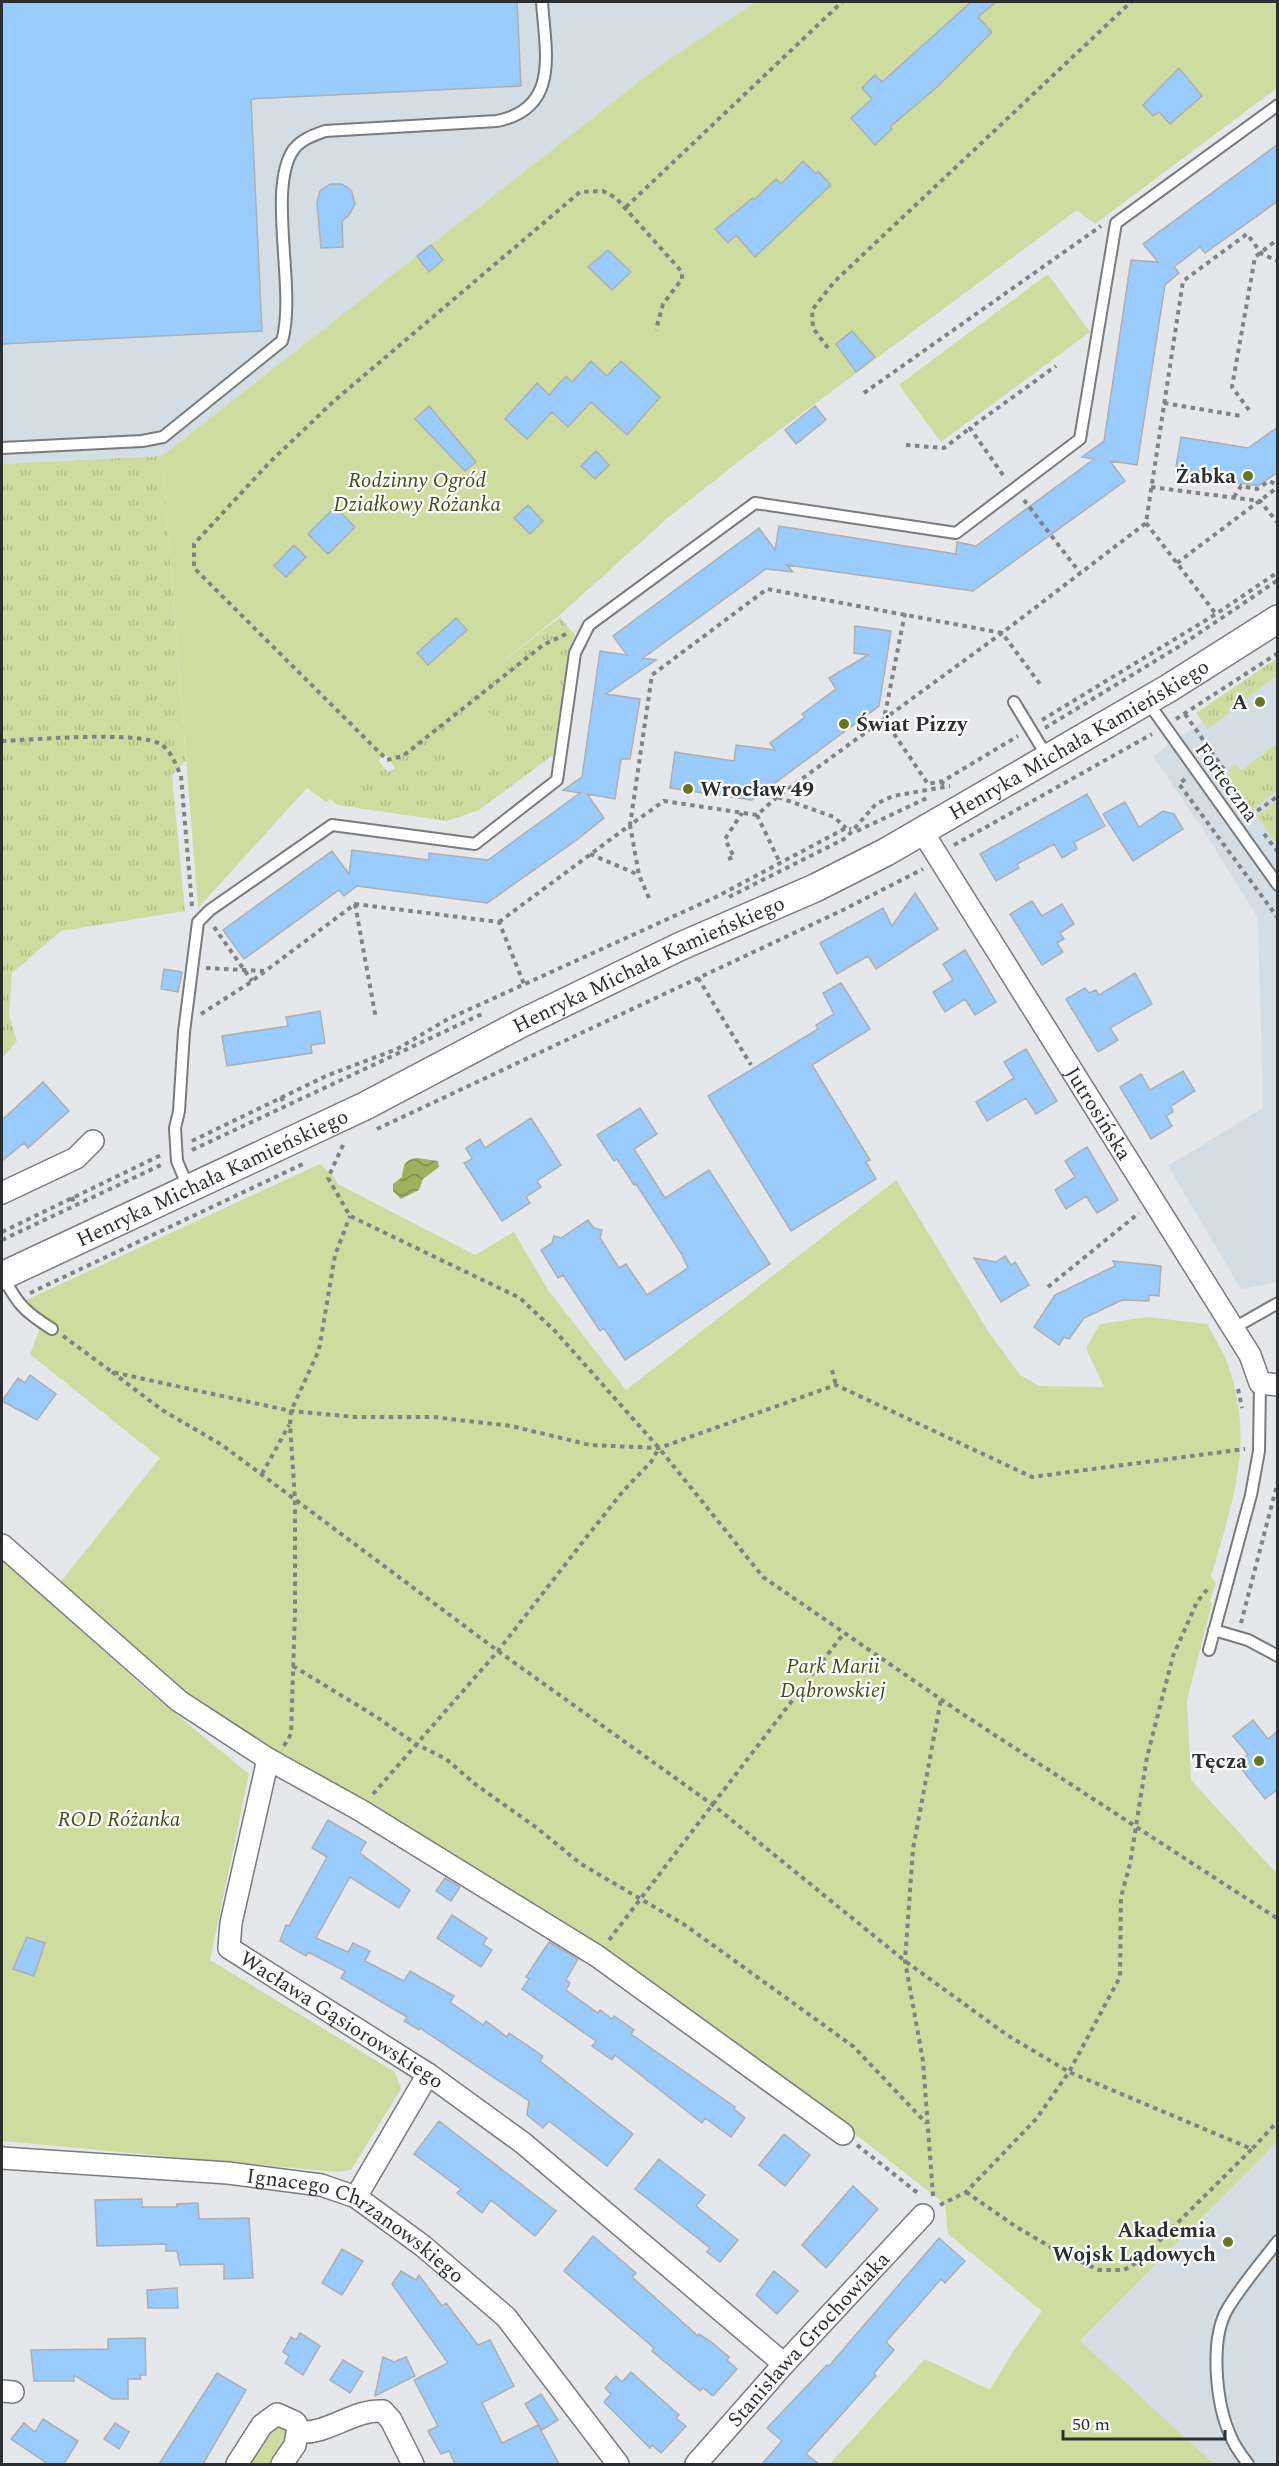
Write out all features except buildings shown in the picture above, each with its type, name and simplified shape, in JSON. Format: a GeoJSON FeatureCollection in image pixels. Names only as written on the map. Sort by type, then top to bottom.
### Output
{"type":"FeatureCollection","features":[{"type":"Feature","properties":{"kind":"street","name":"Henryka Michała Kamieńskiego"},"geometry":{"type":"LineString","coordinates":[[2,1276],[190,1190],[365,1106],[522,1023],[681,946],[815,888],[922,831],[1147,701],[1278,619]]}},
{"type":"Feature","properties":{"kind":"street","name":"Jutrosińska"},"geometry":{"type":"LineString","coordinates":[[922,831],[932,861],[1269,1384]]}},
{"type":"Feature","properties":{"kind":"street"},"geometry":{"type":"LineString","coordinates":[[2,1193],[76,1158],[93,1141]]}},
{"type":"Feature","properties":{"kind":"street"},"geometry":{"type":"LineString","coordinates":[[2,1545],[179,1701],[272,1761],[360,1810],[597,1956],[843,2134]]}},
{"type":"Feature","properties":{"kind":"street","name":"Wacława Gąsiorowskiego"},"geometry":{"type":"LineString","coordinates":[[272,1761],[231,1923],[229,1948],[428,2074],[523,2143],[784,2364]]}},
{"type":"Feature","properties":{"kind":"street"},"geometry":{"type":"LineString","coordinates":[[356,2197],[428,2074]]}},
{"type":"Feature","properties":{"kind":"street","name":"Ignacego Chrzanowskiego"},"geometry":{"type":"LineString","coordinates":[[2,2158],[228,2173],[321,2185],[356,2197],[423,2246],[506,2317],[618,2464]]}},
{"type":"Feature","properties":{"kind":"street","name":"Stanisława Grochowiaka"},"geometry":{"type":"LineString","coordinates":[[696,2464],[784,2364],[929,2211]]}},
{"type":"Feature","properties":{"kind":"street"},"geometry":{"type":"LineString","coordinates":[[298,2432],[320,2430],[372,2410],[383,2411],[391,2420],[413,2464]]}},
{"type":"Feature","properties":{"kind":"street"},"geometry":{"type":"LineString","coordinates":[[237,2464],[262,2425],[277,2414],[284,2415],[295,2422],[298,2432],[295,2445],[282,2464]]}},
{"type":"Feature","properties":{"kind":"lane"},"geometry":{"type":"LineString","coordinates":[[2,448],[142,441],[163,437],[282,341],[287,312],[283,173],[294,149],[306,138],[325,130],[497,121],[520,114],[535,101],[546,76],[542,2]]}},
{"type":"Feature","properties":{"kind":"lane"},"geometry":{"type":"LineString","coordinates":[[190,1190],[177,1161],[175,1128],[179,1111],[184,1032],[198,922],[210,910],[332,825],[475,844],[557,780],[575,653],[595,619],[755,503],[956,533],[1080,440],[1116,223],[1278,105]]}},
{"type":"Feature","properties":{"kind":"lane","name":"Forteczna"},"geometry":{"type":"LineString","coordinates":[[1147,701],[1195,771],[1274,873],[1278,885]]}},
{"type":"Feature","properties":{"kind":"lane"},"geometry":{"type":"LineString","coordinates":[[1014,702],[1048,758]]}},
{"type":"Feature","properties":{"kind":"lane"},"geometry":{"type":"LineString","coordinates":[[2,1276],[15,1300],[26,1313],[52,1329]]}},
{"type":"Feature","properties":{"kind":"lane"},"geometry":{"type":"LineString","coordinates":[[1234,1328],[1278,1303]]}},
{"type":"Feature","properties":{"kind":"lane"},"geometry":{"type":"LineString","coordinates":[[1209,1650],[1251,1495],[1269,1384]]}},
{"type":"Feature","properties":{"kind":"lane"},"geometry":{"type":"LineString","coordinates":[[1214,1630],[1238,1637],[1278,1656]]}},
{"type":"Feature","properties":{"kind":"lane"},"geometry":{"type":"LineString","coordinates":[[1248,2464],[1230,2436],[1218,2388],[1215,2357],[1219,2332],[1227,2309],[1278,2241]]}},
{"type":"Feature","properties":{"kind":"path"},"geometry":{"type":"LineString","coordinates":[[626,207],[842,2]]}},
{"type":"Feature","properties":{"kind":"path"},"geometry":{"type":"LineString","coordinates":[[828,348],[813,328],[812,310],[834,282],[1131,2]]}},
{"type":"Feature","properties":{"kind":"path"},"geometry":{"type":"LineString","coordinates":[[583,636],[570,633],[543,645],[410,751],[387,760],[194,568],[194,544],[305,428],[580,192],[603,191],[616,198],[682,272],[682,279],[663,304],[656,330]]}},
{"type":"Feature","properties":{"kind":"path"},"geometry":{"type":"LineString","coordinates":[[864,393],[1104,224],[1116,223]]}},
{"type":"Feature","properties":{"kind":"path"},"geometry":{"type":"LineString","coordinates":[[198,1017],[252,981],[355,903],[499,922],[664,801],[757,815],[777,797],[1002,633],[1146,523],[1183,281],[1247,234],[1260,251],[1278,261]]}},
{"type":"Feature","properties":{"kind":"path"},"geometry":{"type":"LineString","coordinates":[[1249,410],[1232,387],[1255,257],[1278,239]]}},
{"type":"Feature","properties":{"kind":"path"},"geometry":{"type":"LineString","coordinates":[[906,445],[944,448],[1056,366]]}},
{"type":"Feature","properties":{"kind":"path"},"geometry":{"type":"LineString","coordinates":[[1164,403],[1240,416]]}},
{"type":"Feature","properties":{"kind":"path"},"geometry":{"type":"LineString","coordinates":[[970,428],[1003,475]]}},
{"type":"Feature","properties":{"kind":"path"},"geometry":{"type":"LineString","coordinates":[[1177,563],[1278,486],[1269,481],[1257,489],[1241,486],[1234,497]]}},
{"type":"Feature","properties":{"kind":"path"},"geometry":{"type":"LineString","coordinates":[[1151,488],[1260,501],[1278,523]]}},
{"type":"Feature","properties":{"kind":"path"},"geometry":{"type":"LineString","coordinates":[[1018,494],[1029,503],[1080,573]]}},
{"type":"Feature","properties":{"kind":"path"},"geometry":{"type":"LineString","coordinates":[[1146,523],[1216,614]]}},
{"type":"Feature","properties":{"kind":"path"},"geometry":{"type":"LineString","coordinates":[[1032,731],[1278,572]]}},
{"type":"Feature","properties":{"kind":"path"},"geometry":{"type":"LineString","coordinates":[[857,831],[942,786],[985,758],[1184,644],[1278,580]]}},
{"type":"Feature","properties":{"kind":"path"},"geometry":{"type":"LineString","coordinates":[[1256,586],[1260,594]]}},
{"type":"Feature","properties":{"kind":"path"},"geometry":{"type":"LineString","coordinates":[[649,898],[639,875],[630,825],[652,675],[767,589],[905,613],[1002,633],[1040,684]]}},
{"type":"Feature","properties":{"kind":"path"},"geometry":{"type":"LineString","coordinates":[[905,613],[884,719],[928,784],[942,786]]}},
{"type":"Feature","properties":{"kind":"path"},"geometry":{"type":"LineString","coordinates":[[710,972],[932,861],[1164,728],[1278,653]]}},
{"type":"Feature","properties":{"kind":"path"},"geometry":{"type":"LineString","coordinates":[[1185,714],[1225,771],[1222,778],[1229,788]]}},
{"type":"Feature","properties":{"kind":"path"},"geometry":{"type":"LineString","coordinates":[[2,741],[77,737],[149,740],[162,745],[174,759],[180,777],[192,910],[198,922]]}},
{"type":"Feature","properties":{"kind":"path"},"geometry":{"type":"LineString","coordinates":[[1195,771],[1179,784],[1278,918]]}},
{"type":"Feature","properties":{"kind":"path"},"geometry":{"type":"LineString","coordinates":[[729,897],[846,838],[876,804],[893,796],[960,783]]}},
{"type":"Feature","properties":{"kind":"path"},"geometry":{"type":"LineString","coordinates":[[1250,816],[1278,796]]}},
{"type":"Feature","properties":{"kind":"path"},"geometry":{"type":"LineString","coordinates":[[182,1145],[351,1065],[397,1049],[448,1020],[624,940],[848,828],[834,817],[777,797]]}},
{"type":"Feature","properties":{"kind":"path"},"geometry":{"type":"LineString","coordinates":[[1243,807],[1278,852]]}},
{"type":"Feature","properties":{"kind":"path"},"geometry":{"type":"LineString","coordinates":[[729,859],[734,856],[725,839],[742,813]]}},
{"type":"Feature","properties":{"kind":"path"},"geometry":{"type":"LineString","coordinates":[[757,815],[780,863]]}},
{"type":"Feature","properties":{"kind":"path"},"geometry":{"type":"LineString","coordinates":[[590,854],[639,875]]}},
{"type":"Feature","properties":{"kind":"path"},"geometry":{"type":"LineString","coordinates":[[355,903],[376,1019]]}},
{"type":"Feature","properties":{"kind":"path"},"geometry":{"type":"LineString","coordinates":[[499,922],[524,984]]}},
{"type":"Feature","properties":{"kind":"path"},"geometry":{"type":"LineString","coordinates":[[211,924],[252,981]]}},
{"type":"Feature","properties":{"kind":"path"},"geometry":{"type":"LineString","coordinates":[[202,968],[266,970]]}},
{"type":"Feature","properties":{"kind":"path"},"geometry":{"type":"LineString","coordinates":[[698,978],[751,1065]]}},
{"type":"Feature","properties":{"kind":"path"},"geometry":{"type":"LineString","coordinates":[[183,1154],[489,1011]]}},
{"type":"Feature","properties":{"kind":"path"},"geometry":{"type":"LineString","coordinates":[[281,1097],[284,1103]]}},
{"type":"Feature","properties":{"kind":"path"},"geometry":{"type":"LineString","coordinates":[[343,1145],[328,1178],[350,1216],[520,1299],[555,1331],[658,1448],[763,1577],[940,1699],[1278,1919]]}},
{"type":"Feature","properties":{"kind":"path"},"geometry":{"type":"LineString","coordinates":[[2,1232],[167,1152]]}},
{"type":"Feature","properties":{"kind":"path"},"geometry":{"type":"LineString","coordinates":[[2,1240],[167,1162]]}},
{"type":"Feature","properties":{"kind":"path"},"geometry":{"type":"LineString","coordinates":[[72,1197],[74,1203]]}},
{"type":"Feature","properties":{"kind":"path"},"geometry":{"type":"LineString","coordinates":[[1048,1287],[1144,1209]]}},
{"type":"Feature","properties":{"kind":"path"},"geometry":{"type":"LineString","coordinates":[[272,1761],[291,1734],[295,1499],[291,1412],[320,1350],[335,1255],[350,1216]]}},
{"type":"Feature","properties":{"kind":"path"},"geometry":{"type":"LineString","coordinates":[[52,1329],[162,1410],[222,1445],[498,1651],[713,1805],[905,1961],[1007,2035],[1069,2072],[1252,2149]]}},
{"type":"Feature","properties":{"kind":"path"},"geometry":{"type":"LineString","coordinates":[[832,1370],[836,1385]]}},
{"type":"Feature","properties":{"kind":"path"},"geometry":{"type":"LineString","coordinates":[[112,1372],[291,1412],[355,1417],[434,1417],[511,1426],[590,1444],[658,1448],[836,1385],[1032,1477],[1245,1449]]}},
{"type":"Feature","properties":{"kind":"path"},"geometry":{"type":"LineString","coordinates":[[1236,1380],[1243,1415]]}},
{"type":"Feature","properties":{"kind":"path"},"geometry":{"type":"LineString","coordinates":[[262,1474],[290,1425]]}},
{"type":"Feature","properties":{"kind":"path"},"geometry":{"type":"LineString","coordinates":[[1245,1442],[1245,1457]]}},
{"type":"Feature","properties":{"kind":"path"},"geometry":{"type":"LineString","coordinates":[[360,1810],[498,1651],[624,1490],[651,1462],[658,1448]]}},
{"type":"Feature","properties":{"kind":"path"},"geometry":{"type":"LineString","coordinates":[[1238,1637],[1278,1481]]}},
{"type":"Feature","properties":{"kind":"path"},"geometry":{"type":"LineString","coordinates":[[929,2211],[966,2192],[1037,2118],[1069,2072],[1120,1977],[1121,1897],[1147,1757],[1173,1656],[1197,1602],[1211,1583]]}},
{"type":"Feature","properties":{"kind":"path"},"geometry":{"type":"LineString","coordinates":[[597,1956],[844,1633]]}},
{"type":"Feature","properties":{"kind":"path"},"geometry":{"type":"LineString","coordinates":[[293,1666],[416,1744],[446,1759],[475,1784],[537,1828],[581,1864],[693,1931],[854,2047],[926,2123]]}},
{"type":"Feature","properties":{"kind":"path"},"geometry":{"type":"LineString","coordinates":[[929,2211],[923,2061],[905,1961],[913,1849],[940,1699]]}},
{"type":"Feature","properties":{"kind":"path"},"geometry":{"type":"LineString","coordinates":[[966,2192],[1015,2226],[1059,2252],[1099,2270],[1124,2270],[1139,2261],[1278,2121]]}},
{"type":"Feature","properties":{"kind":"path"},"geometry":{"type":"LineString","coordinates":[[843,2134],[929,2211]]}},
{"type":"Feature","properties":{"kind":"shaded area"},"geometry":{"type":"Polygon","coordinates":[[[2,2],[756,2],[659,66],[162,456],[2,464],[2,2]]]}},
{"type":"Feature","properties":{"kind":"shaded area"},"geometry":{"type":"Polygon","coordinates":[[[1277,669],[1277,1282],[1241,1289],[1168,1166],[1263,1108],[1258,918],[1204,831],[1153,756],[1277,669]]]}},
{"type":"Feature","properties":{"kind":"shaded area","name":"Akademia Wojsk Lądowych"},"geometry":{"type":"Polygon","coordinates":[[[1277,2142],[1277,2464],[1214,2464],[1080,2342],[1277,2142]]]}},
{"type":"Feature","properties":{"kind":"green space","name":"Rodzinny Ogród Działkowy Różanka"},"geometry":{"type":"Polygon","coordinates":[[[756,2],[1277,2],[1277,88],[1095,224],[1077,210],[762,443],[670,516],[553,621],[326,802],[307,788],[198,908],[162,456],[659,66],[756,2]]]}},
{"type":"Feature","properties":{"kind":"green space"},"geometry":{"type":"Polygon","coordinates":[[[1048,274],[1090,332],[941,442],[899,385],[1048,274]]]}},
{"type":"Feature","properties":{"kind":"green space"},"geometry":{"type":"Polygon","coordinates":[[[162,456],[186,761],[172,775],[185,911],[61,931],[12,973],[9,1015],[17,1041],[2,1058],[2,464],[162,456]]]}},
{"type":"Feature","properties":{"kind":"green space"},"geometry":{"type":"Polygon","coordinates":[[[560,617],[575,635],[569,650],[553,755],[479,810],[447,821],[337,805],[330,799],[377,759],[388,772],[395,768],[385,753],[560,617]]]}},
{"type":"Feature","properties":{"kind":"green space"},"geometry":{"type":"Polygon","coordinates":[[[1277,658],[1277,675],[1208,729],[1196,713],[1277,658]]]}},
{"type":"Feature","properties":{"kind":"green space"},"geometry":{"type":"Polygon","coordinates":[[[482,710],[490,713],[515,746],[482,780],[475,778],[448,745],[449,736],[482,710]]]}},
{"type":"Feature","properties":{"kind":"green space"},"geometry":{"type":"Polygon","coordinates":[[[1277,743],[1277,791],[1252,810],[1230,781],[1229,771],[1235,764],[1241,771],[1277,743]]]}},
{"type":"Feature","properties":{"kind":"green space"},"geometry":{"type":"Polygon","coordinates":[[[1277,801],[1277,844],[1257,816],[1277,801]]]}},
{"type":"Feature","properties":{"kind":"green space","name":"Park Marii Dąbrowskiej"},"geometry":{"type":"Polygon","coordinates":[[[320,1164],[338,1184],[475,1255],[514,1232],[548,1290],[626,1390],[896,1180],[988,1331],[1020,1375],[1039,1386],[1104,1387],[1086,1348],[1100,1324],[1148,1317],[1207,1324],[1226,1360],[1236,1393],[1240,1420],[1240,1446],[1233,1497],[1211,1576],[1216,1583],[1210,1601],[1212,1604],[1187,1700],[1191,1780],[1277,1874],[1277,2142],[1080,2341],[1214,2464],[830,2464],[925,2359],[990,2390],[1012,2353],[1042,2311],[948,2234],[945,2204],[828,2113],[197,1701],[143,1659],[59,1584],[160,1458],[30,1354],[44,1318],[24,1301],[320,1164]]]}},
{"type":"Feature","properties":{"kind":"green space","name":"ROD Różanka"},"geometry":{"type":"Polygon","coordinates":[[[2,1559],[147,1690],[249,1774],[210,1960],[395,2072],[401,2089],[351,2170],[337,2172],[2,2141],[2,1559]]]}},
{"type":"Feature","properties":{"kind":"green space"},"geometry":{"type":"Polygon","coordinates":[[[273,2424],[288,2430],[290,2435],[275,2464],[243,2464],[273,2424]]]}},
{"type":"Feature","properties":{"kind":"water"},"geometry":{"type":"Polygon","coordinates":[[[417,1158],[438,1161],[439,1167],[423,1179],[419,1190],[401,1199],[393,1191],[393,1184],[402,1177],[407,1162],[417,1158]]]}},
{"type":"Feature","properties":{"kind":"place","name":"Żabka"},"geometry":{"type":"Point","coordinates":[1248,476]}},
{"type":"Feature","properties":{"kind":"place","name":"A"},"geometry":{"type":"Point","coordinates":[1260,702]}},
{"type":"Feature","properties":{"kind":"place","name":"Świat Pizzy"},"geometry":{"type":"Point","coordinates":[844,724]}},
{"type":"Feature","properties":{"kind":"place","name":"Wrocław 49"},"geometry":{"type":"Point","coordinates":[688,789]}},
{"type":"Feature","properties":{"kind":"place","name":"Tęcza"},"geometry":{"type":"Point","coordinates":[1259,1761]}},
{"type":"Feature","properties":{"kind":"place","name":"Akademia Wojsk Lądowych"},"geometry":{"type":"Point","coordinates":[1228,2242]}}]}
